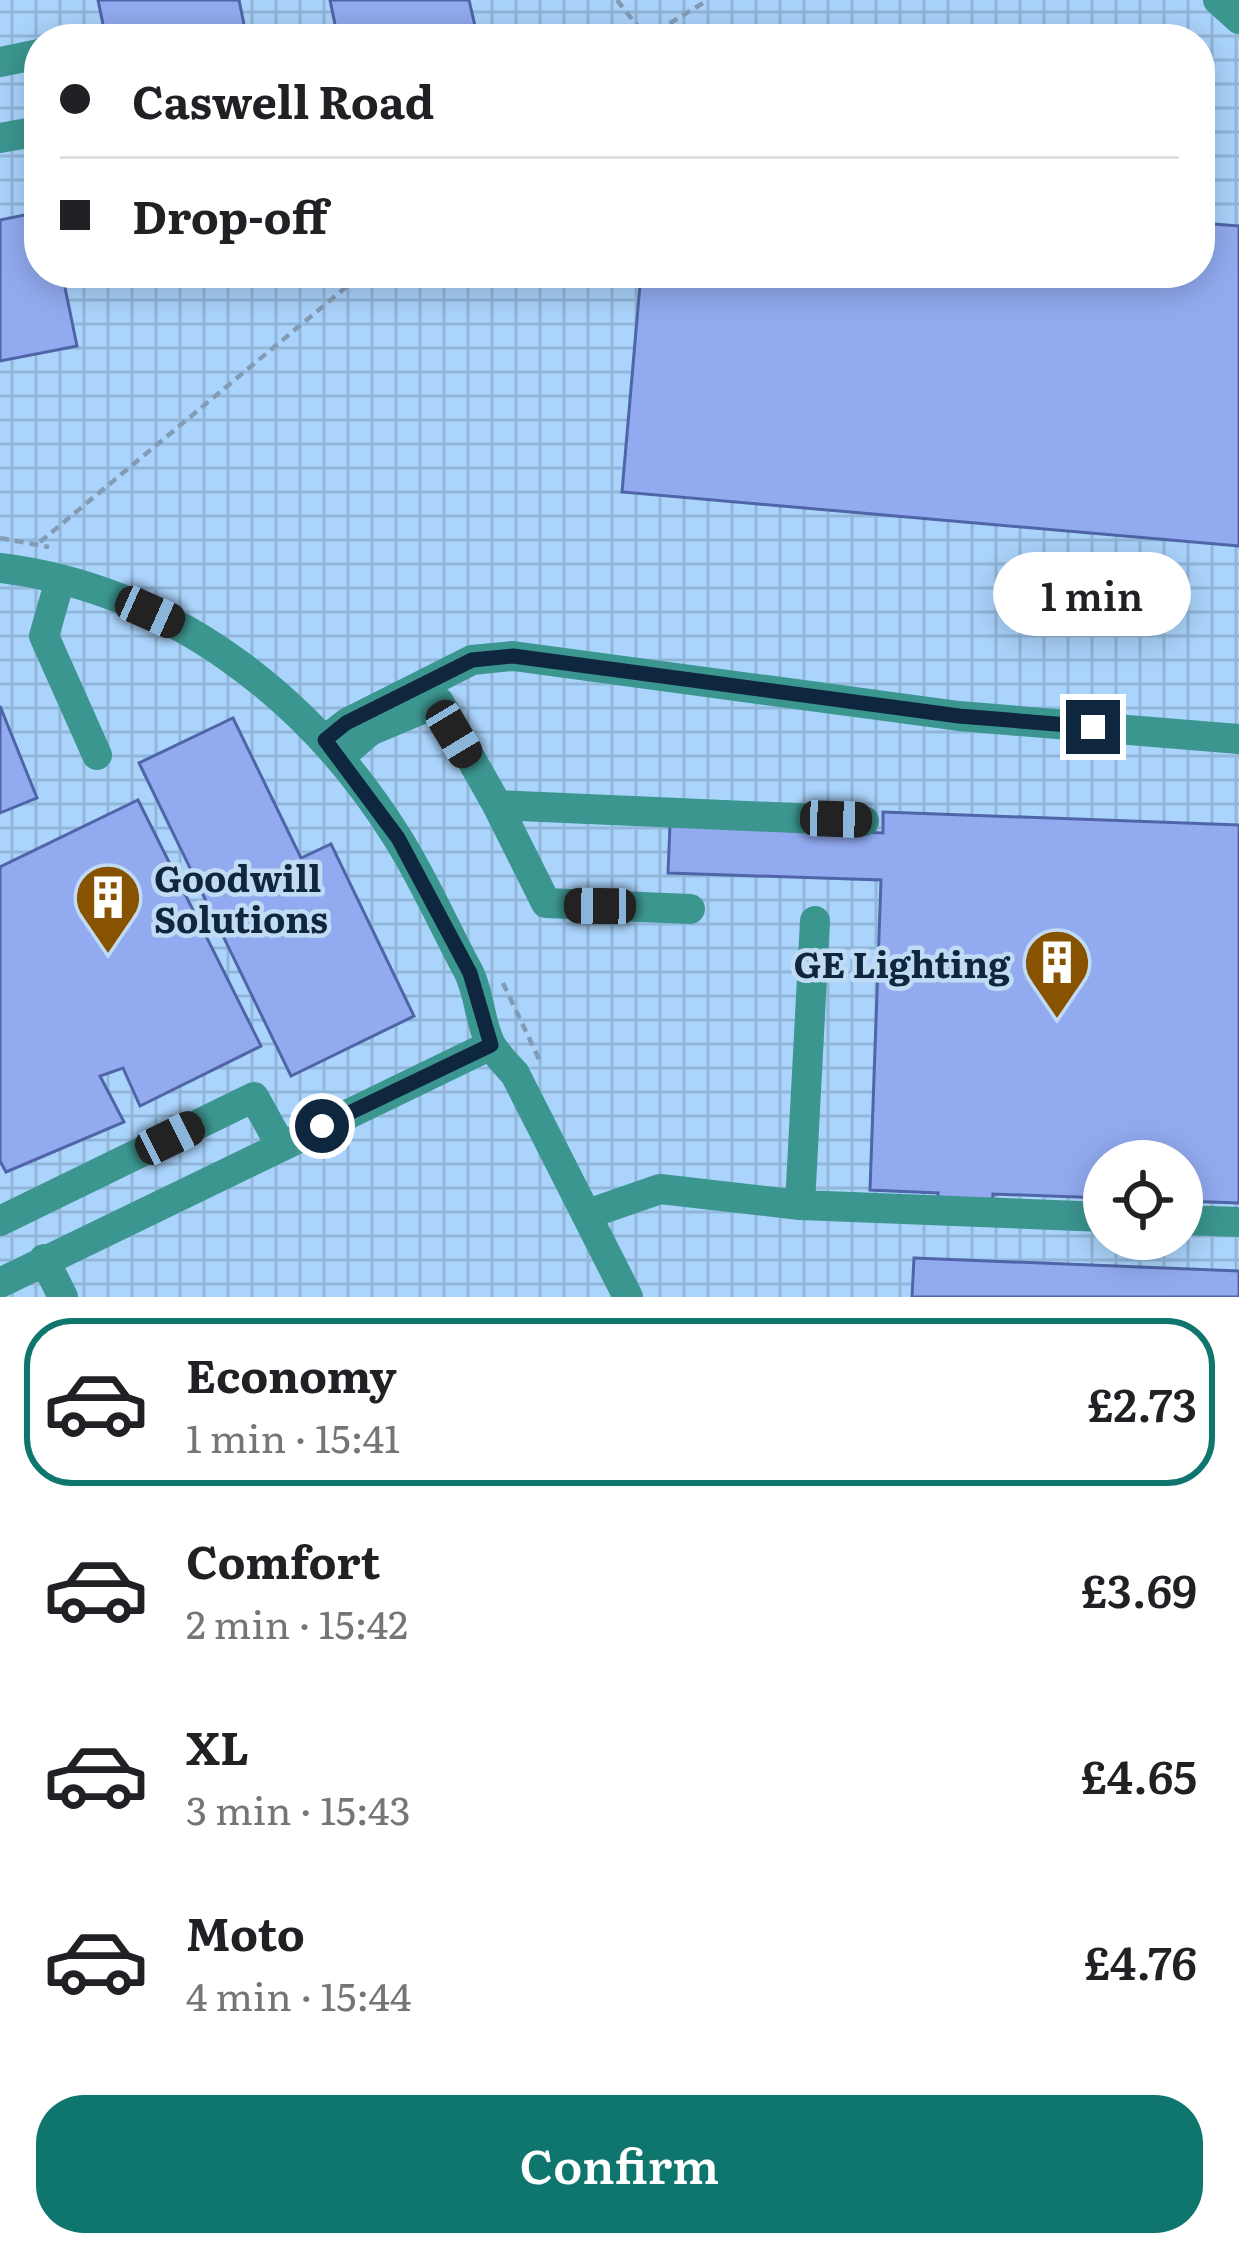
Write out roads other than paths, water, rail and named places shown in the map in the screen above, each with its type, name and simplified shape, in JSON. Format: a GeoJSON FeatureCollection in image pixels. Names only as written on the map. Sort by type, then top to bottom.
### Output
{"type":"FeatureCollection","features":[{"type":"Feature","properties":{"kind":"street"},"geometry":{"type":"LineString","coordinates":[[1218,0],[1239,19]]}},
{"type":"Feature","properties":{"kind":"street"},"geometry":{"type":"LineString","coordinates":[[0,568],[114,596],[186,628],[289,702],[332,748],[398,838],[470,973],[491,1045],[515,1074],[628,1297]]}},
{"type":"Feature","properties":{"kind":"street"},"geometry":{"type":"LineString","coordinates":[[60,580],[44,636],[98,754]]}},
{"type":"Feature","properties":{"kind":"street"},"geometry":{"type":"LineString","coordinates":[[332,748],[346,723],[472,660],[513,656],[959,716],[1239,739]]}},
{"type":"Feature","properties":{"kind":"street"},"geometry":{"type":"LineString","coordinates":[[332,748],[439,702],[546,903],[690,908]]}},
{"type":"Feature","properties":{"kind":"street"},"geometry":{"type":"LineString","coordinates":[[497,805],[864,820]]}},
{"type":"Feature","properties":{"kind":"street"},"geometry":{"type":"LineString","coordinates":[[800,1204],[815,921]]}},
{"type":"Feature","properties":{"kind":"street"},"geometry":{"type":"LineString","coordinates":[[0,1283],[491,1045]]}},
{"type":"Feature","properties":{"kind":"street"},"geometry":{"type":"LineString","coordinates":[[0,1221],[254,1097],[280,1146]]}},
{"type":"Feature","properties":{"kind":"street"},"geometry":{"type":"LineString","coordinates":[[588,1214],[660,1189],[800,1204],[1083,1215]]}},
{"type":"Feature","properties":{"kind":"street"},"geometry":{"type":"LineString","coordinates":[[1203,1221],[1239,1222]]}},
{"type":"Feature","properties":{"kind":"street"},"geometry":{"type":"LineString","coordinates":[[44,1259],[63,1297]]}},
{"type":"Feature","properties":{"kind":"place","name":"Goodwill Solutions"},"geometry":{"type":"Point","coordinates":[108,956]}},
{"type":"Feature","properties":{"kind":"place","name":"GE Lighting"},"geometry":{"type":"Point","coordinates":[1057,1021]}}]}
